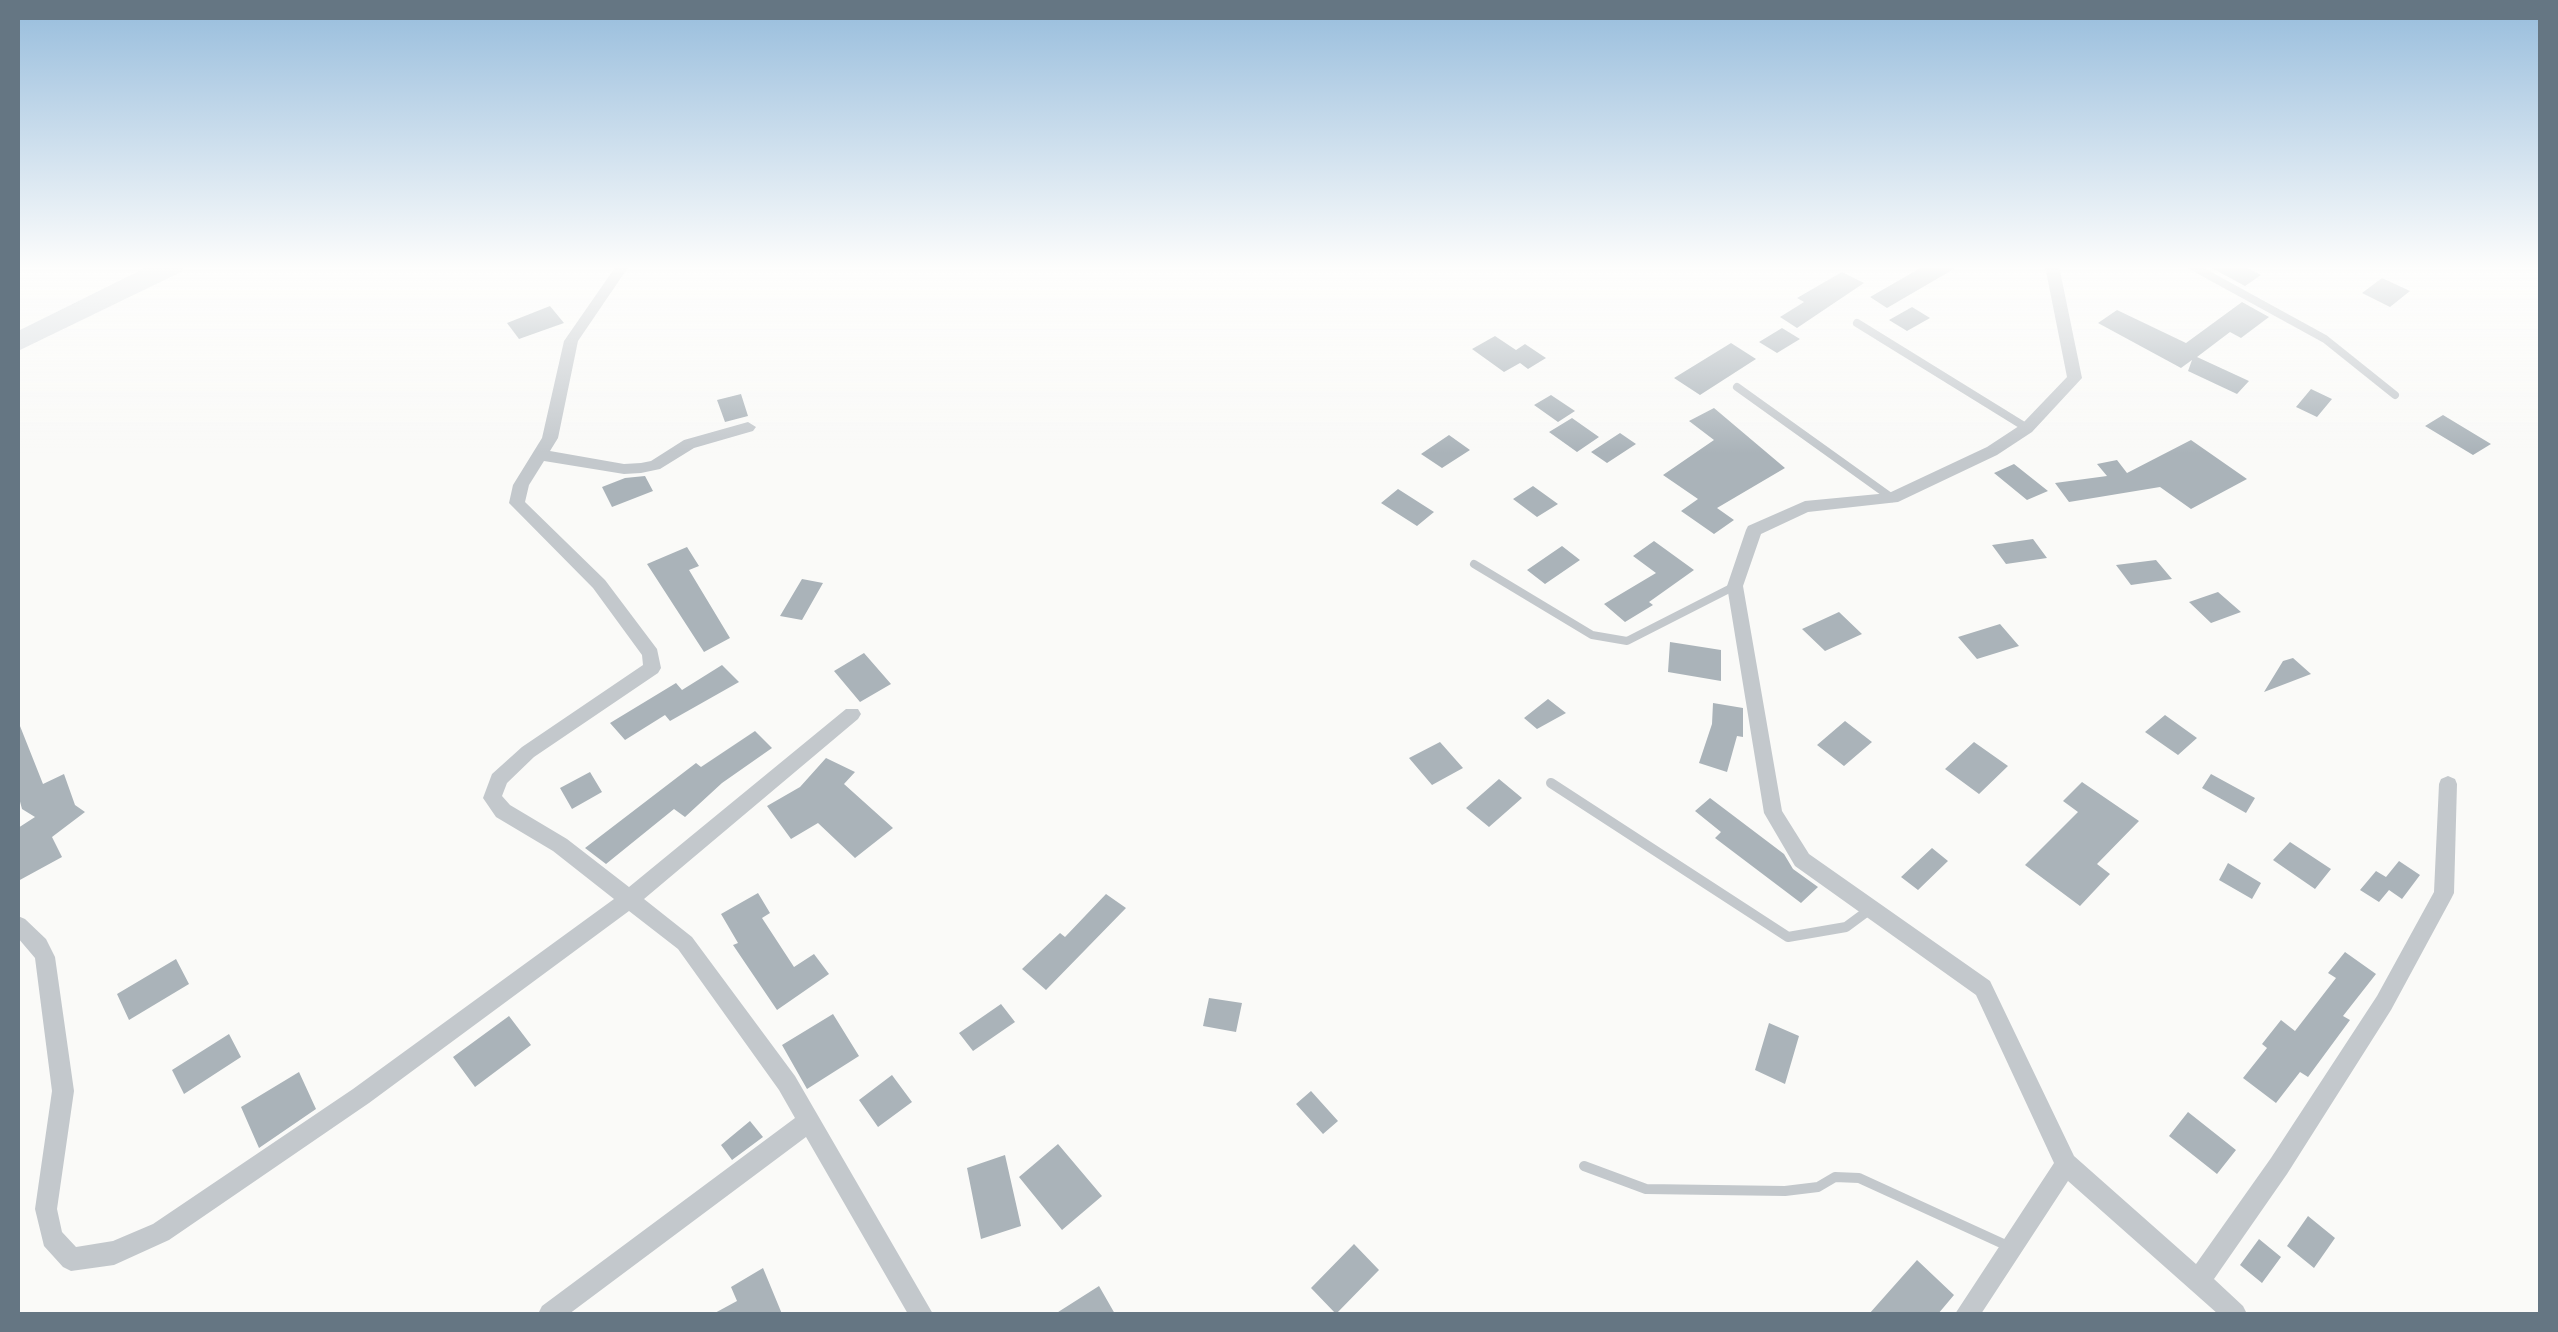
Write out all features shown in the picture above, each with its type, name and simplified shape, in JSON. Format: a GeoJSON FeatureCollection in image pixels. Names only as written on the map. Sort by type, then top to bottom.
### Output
{"type":"FeatureCollection","features":[{"type":"Feature","properties":{"kind":"highway"},"geometry":{"type":"LineString","coordinates":[[18,342],[46,328]]}},
{"type":"Feature","properties":{"kind":"street"},"geometry":{"type":"LineString","coordinates":[[579,328],[570,341],[550,438],[520,484],[517,503],[599,584],[652,654],[652,668],[528,752],[499,779],[492,798],[503,811],[560,846],[685,943],[810,1120],[922,1314]]}},
{"type":"Feature","properties":{"kind":"street"},"geometry":{"type":"LineString","coordinates":[[2064,328],[2074,378],[2027,428],[1992,450],[1892,498],[1805,507],[1754,530],[1734,586],[1773,814],[1802,860],[1983,988],[2066,1164],[2235,1314]]}},
{"type":"Feature","properties":{"kind":"street"},"geometry":{"type":"LineString","coordinates":[[542,455],[614,468],[641,468],[655,465],[689,444],[748,427]]}},
{"type":"Feature","properties":{"kind":"street"},"geometry":{"type":"LineString","coordinates":[[18,925],[39,945],[45,957],[57,1031],[63,1091],[46,1209],[52,1238],[71,1259],[114,1253],[161,1232],[362,1096],[629,898],[852,714]]}},
{"type":"Feature","properties":{"kind":"street"},"geometry":{"type":"LineString","coordinates":[[2198,1281],[2384,1003],[2444,894],[2448,784]]}},
{"type":"Feature","properties":{"kind":"street"},"geometry":{"type":"LineString","coordinates":[[550,1314],[810,1120]]}},
{"type":"Feature","properties":{"kind":"street"},"geometry":{"type":"LineString","coordinates":[[1967,1314],[2066,1164]]}},
{"type":"Feature","properties":{"kind":"lane"},"geometry":{"type":"LineString","coordinates":[[1863,328],[2027,428]]}},
{"type":"Feature","properties":{"kind":"lane"},"geometry":{"type":"LineString","coordinates":[[2305,328],[2325,339],[2395,395]]}},
{"type":"Feature","properties":{"kind":"lane"},"geometry":{"type":"LineString","coordinates":[[1737,387],[1892,498]]}},
{"type":"Feature","properties":{"kind":"lane"},"geometry":{"type":"LineString","coordinates":[[1474,564],[1592,636],[1627,641],[1734,586]]}},
{"type":"Feature","properties":{"kind":"lane"},"geometry":{"type":"LineString","coordinates":[[1551,783],[1788,937],[1846,927],[1871,908]]}},
{"type":"Feature","properties":{"kind":"lane"},"geometry":{"type":"LineString","coordinates":[[1584,1166],[1646,1189],[1785,1191],[1818,1186],[1836,1177],[1859,1178],[2012,1248]]}},
{"type":"Feature","properties":{"kind":"building"},"geometry":{"type":"Polygon","coordinates":[[[511,328],[549,328],[519,339],[511,328]]]}},
{"type":"Feature","properties":{"kind":"building"},"geometry":{"type":"Polygon","coordinates":[[[1782,328],[1800,339],[1777,353],[1759,342],[1782,328]]]}},
{"type":"Feature","properties":{"kind":"building"},"geometry":{"type":"Polygon","coordinates":[[[2108,328],[2155,328],[2186,343],[2206,328],[2254,328],[2241,338],[2230,332],[2197,357],[2249,381],[2237,394],[2188,371],[2192,360],[2181,368],[2108,328]]]}},
{"type":"Feature","properties":{"kind":"building"},"geometry":{"type":"Polygon","coordinates":[[[1495,336],[1516,350],[1525,344],[1546,358],[1528,369],[1520,363],[1504,372],[1472,349],[1495,336]]]}},
{"type":"Feature","properties":{"kind":"building"},"geometry":{"type":"Polygon","coordinates":[[[1731,343],[1756,359],[1700,395],[1674,378],[1731,343]]]}},
{"type":"Feature","properties":{"kind":"building"},"geometry":{"type":"Polygon","coordinates":[[[2311,389],[2332,399],[2317,417],[2296,407],[2311,389]]]}},
{"type":"Feature","properties":{"kind":"building"},"geometry":{"type":"Polygon","coordinates":[[[741,394],[748,416],[725,422],[717,400],[741,394]]]}},
{"type":"Feature","properties":{"kind":"building"},"geometry":{"type":"Polygon","coordinates":[[[1551,395],[1575,411],[1558,422],[1534,405],[1551,395]]]}},
{"type":"Feature","properties":{"kind":"building"},"geometry":{"type":"Polygon","coordinates":[[[1714,408],[1785,468],[1717,508],[1734,520],[1714,534],[1681,511],[1698,499],[1663,475],[1714,440],[1689,421],[1714,408]]]}},
{"type":"Feature","properties":{"kind":"building"},"geometry":{"type":"Polygon","coordinates":[[[2443,415],[2491,444],[2473,455],[2425,426],[2443,415]]]}},
{"type":"Feature","properties":{"kind":"building"},"geometry":{"type":"Polygon","coordinates":[[[1572,418],[1599,437],[1577,452],[1549,432],[1572,418]]]}},
{"type":"Feature","properties":{"kind":"building"},"geometry":{"type":"Polygon","coordinates":[[[1620,433],[1636,444],[1607,463],[1591,452],[1620,433]]]}},
{"type":"Feature","properties":{"kind":"building"},"geometry":{"type":"Polygon","coordinates":[[[1449,435],[1470,450],[1442,468],[1421,454],[1449,435]]]}},
{"type":"Feature","properties":{"kind":"building"},"geometry":{"type":"Polygon","coordinates":[[[2191,440],[2247,479],[2191,509],[2160,487],[2069,502],[2055,483],[2107,476],[2097,464],[2117,460],[2127,473],[2191,440]]]}},
{"type":"Feature","properties":{"kind":"building"},"geometry":{"type":"Polygon","coordinates":[[[2014,464],[2048,491],[2027,500],[1994,473],[2014,464]]]}},
{"type":"Feature","properties":{"kind":"building"},"geometry":{"type":"Polygon","coordinates":[[[645,476],[653,491],[612,507],[602,487],[625,478],[645,476]]]}},
{"type":"Feature","properties":{"kind":"building"},"geometry":{"type":"Polygon","coordinates":[[[1533,486],[1558,504],[1537,517],[1513,499],[1533,486]]]}},
{"type":"Feature","properties":{"kind":"building"},"geometry":{"type":"Polygon","coordinates":[[[1398,489],[1434,512],[1417,526],[1381,503],[1398,489]]]}},
{"type":"Feature","properties":{"kind":"building"},"geometry":{"type":"Polygon","coordinates":[[[2033,539],[2047,558],[2006,564],[1992,545],[2033,539]]]}},
{"type":"Feature","properties":{"kind":"building"},"geometry":{"type":"Polygon","coordinates":[[[1654,541],[1694,570],[1649,602],[1653,605],[1625,622],[1604,604],[1656,573],[1633,556],[1654,541]]]}},
{"type":"Feature","properties":{"kind":"building"},"geometry":{"type":"Polygon","coordinates":[[[1562,546],[1580,560],[1545,584],[1527,570],[1562,546]]]}},
{"type":"Feature","properties":{"kind":"building"},"geometry":{"type":"Polygon","coordinates":[[[687,547],[699,566],[689,570],[730,638],[704,652],[647,564],[687,547]]]}},
{"type":"Feature","properties":{"kind":"building"},"geometry":{"type":"Polygon","coordinates":[[[2156,560],[2172,579],[2131,585],[2116,565],[2156,560]]]}},
{"type":"Feature","properties":{"kind":"building"},"geometry":{"type":"Polygon","coordinates":[[[802,579],[823,583],[802,620],[780,616],[802,579]]]}},
{"type":"Feature","properties":{"kind":"building"},"geometry":{"type":"Polygon","coordinates":[[[2218,592],[2241,612],[2211,623],[2189,602],[2218,592]]]}},
{"type":"Feature","properties":{"kind":"building"},"geometry":{"type":"Polygon","coordinates":[[[1839,612],[1862,634],[1825,651],[1802,629],[1839,612]]]}},
{"type":"Feature","properties":{"kind":"building"},"geometry":{"type":"Polygon","coordinates":[[[2000,624],[2019,646],[1977,659],[1958,637],[2000,624]]]}},
{"type":"Feature","properties":{"kind":"building"},"geometry":{"type":"Polygon","coordinates":[[[1670,642],[1721,650],[1721,681],[1668,672],[1670,642]]]}},
{"type":"Feature","properties":{"kind":"building"},"geometry":{"type":"Polygon","coordinates":[[[864,653],[891,684],[860,702],[834,671],[864,653]]]}},
{"type":"Feature","properties":{"kind":"building"},"geometry":{"type":"Polygon","coordinates":[[[2293,658],[2311,674],[2264,692],[2283,661],[2293,658]]]}},
{"type":"Feature","properties":{"kind":"building"},"geometry":{"type":"Polygon","coordinates":[[[722,665],[739,682],[670,721],[665,715],[625,740],[610,723],[676,683],[682,690],[722,665]]]}},
{"type":"Feature","properties":{"kind":"building"},"geometry":{"type":"Polygon","coordinates":[[[1548,699],[1566,713],[1537,729],[1524,718],[1548,699]]]}},
{"type":"Feature","properties":{"kind":"building"},"geometry":{"type":"Polygon","coordinates":[[[1713,703],[1743,708],[1743,737],[1737,736],[1727,772],[1699,763],[1712,724],[1713,703]]]}},
{"type":"Feature","properties":{"kind":"building"},"geometry":{"type":"Polygon","coordinates":[[[2165,715],[2197,738],[2178,755],[2145,732],[2165,715]]]}},
{"type":"Feature","properties":{"kind":"building"},"geometry":{"type":"Polygon","coordinates":[[[18,721],[43,784],[64,774],[75,805],[85,812],[52,837],[62,857],[18,881],[18,828],[35,817],[22,809],[18,794],[18,721]]]}},
{"type":"Feature","properties":{"kind":"building"},"geometry":{"type":"Polygon","coordinates":[[[1845,721],[1872,742],[1844,766],[1817,745],[1845,721]]]}},
{"type":"Feature","properties":{"kind":"building"},"geometry":{"type":"Polygon","coordinates":[[[755,731],[772,748],[722,783],[685,817],[674,809],[606,864],[585,848],[696,763],[701,767],[755,731]]]}},
{"type":"Feature","properties":{"kind":"building"},"geometry":{"type":"Polygon","coordinates":[[[1440,742],[1463,768],[1432,785],[1409,758],[1440,742]]]}},
{"type":"Feature","properties":{"kind":"building"},"geometry":{"type":"Polygon","coordinates":[[[1974,742],[2008,766],[1979,794],[1945,769],[1974,742]]]}},
{"type":"Feature","properties":{"kind":"building"},"geometry":{"type":"Polygon","coordinates":[[[826,758],[855,772],[844,784],[893,828],[855,858],[818,823],[791,839],[767,806],[800,787],[826,758]]]}},
{"type":"Feature","properties":{"kind":"building"},"geometry":{"type":"Polygon","coordinates":[[[590,772],[602,792],[572,809],[560,788],[590,772]]]}},
{"type":"Feature","properties":{"kind":"building"},"geometry":{"type":"Polygon","coordinates":[[[2211,774],[2255,798],[2246,813],[2202,788],[2211,774]]]}},
{"type":"Feature","properties":{"kind":"building"},"geometry":{"type":"Polygon","coordinates":[[[1499,779],[1522,798],[1489,827],[1466,808],[1499,779]]]}},
{"type":"Feature","properties":{"kind":"building"},"geometry":{"type":"Polygon","coordinates":[[[2082,782],[2139,821],[2097,864],[2110,874],[2080,906],[2025,865],[2078,812],[2063,801],[2082,782]]]}},
{"type":"Feature","properties":{"kind":"building"},"geometry":{"type":"Polygon","coordinates":[[[1710,798],[1784,854],[1793,869],[1818,887],[1801,903],[1715,838],[1721,832],[1695,811],[1710,798]]]}},
{"type":"Feature","properties":{"kind":"building"},"geometry":{"type":"Polygon","coordinates":[[[2290,842],[2331,869],[2315,889],[2273,860],[2290,842]]]}},
{"type":"Feature","properties":{"kind":"building"},"geometry":{"type":"Polygon","coordinates":[[[1932,848],[1948,861],[1918,890],[1901,877],[1932,848]]]}},
{"type":"Feature","properties":{"kind":"building"},"geometry":{"type":"Polygon","coordinates":[[[2399,861],[2420,875],[2402,899],[2389,890],[2379,902],[2360,890],[2376,871],[2386,877],[2399,861]]]}},
{"type":"Feature","properties":{"kind":"building"},"geometry":{"type":"Polygon","coordinates":[[[2228,863],[2261,883],[2252,899],[2219,880],[2228,863]]]}},
{"type":"Feature","properties":{"kind":"building"},"geometry":{"type":"Polygon","coordinates":[[[758,893],[770,913],[762,918],[794,967],[814,954],[829,974],[777,1010],[733,945],[738,943],[721,914],[758,893]]]}},
{"type":"Feature","properties":{"kind":"building"},"geometry":{"type":"Polygon","coordinates":[[[1106,894],[1126,908],[1046,990],[1022,969],[1060,933],[1065,937],[1106,894]]]}},
{"type":"Feature","properties":{"kind":"building"},"geometry":{"type":"Polygon","coordinates":[[[2345,952],[2376,974],[2343,1016],[2350,1020],[2308,1077],[2300,1072],[2276,1103],[2243,1078],[2267,1048],[2262,1044],[2281,1020],[2295,1031],[2336,978],[2328,973],[2345,952]]]}},
{"type":"Feature","properties":{"kind":"building"},"geometry":{"type":"Polygon","coordinates":[[[176,959],[189,984],[129,1020],[117,994],[176,959]]]}},
{"type":"Feature","properties":{"kind":"building"},"geometry":{"type":"Polygon","coordinates":[[[1209,998],[1242,1003],[1236,1032],[1203,1026],[1209,998]]]}},
{"type":"Feature","properties":{"kind":"building"},"geometry":{"type":"Polygon","coordinates":[[[1001,1004],[1015,1022],[973,1051],[959,1033],[1001,1004]]]}},
{"type":"Feature","properties":{"kind":"building"},"geometry":{"type":"Polygon","coordinates":[[[833,1014],[859,1056],[807,1089],[782,1045],[833,1014]]]}},
{"type":"Feature","properties":{"kind":"building"},"geometry":{"type":"Polygon","coordinates":[[[509,1016],[531,1045],[475,1087],[453,1057],[509,1016]]]}},
{"type":"Feature","properties":{"kind":"building"},"geometry":{"type":"Polygon","coordinates":[[[1769,1023],[1799,1036],[1785,1084],[1755,1070],[1769,1023]]]}},
{"type":"Feature","properties":{"kind":"building"},"geometry":{"type":"Polygon","coordinates":[[[229,1034],[241,1057],[184,1094],[172,1070],[229,1034]]]}},
{"type":"Feature","properties":{"kind":"building"},"geometry":{"type":"Polygon","coordinates":[[[299,1072],[316,1109],[259,1148],[241,1107],[299,1072]]]}},
{"type":"Feature","properties":{"kind":"building"},"geometry":{"type":"Polygon","coordinates":[[[892,1075],[912,1102],[878,1127],[859,1100],[892,1075]]]}},
{"type":"Feature","properties":{"kind":"building"},"geometry":{"type":"Polygon","coordinates":[[[1311,1091],[1338,1121],[1323,1134],[1296,1104],[1311,1091]]]}},
{"type":"Feature","properties":{"kind":"building"},"geometry":{"type":"Polygon","coordinates":[[[2188,1112],[2236,1150],[2217,1174],[2169,1136],[2188,1112]]]}},
{"type":"Feature","properties":{"kind":"building"},"geometry":{"type":"Polygon","coordinates":[[[750,1121],[763,1137],[732,1160],[721,1145],[750,1121]]]}},
{"type":"Feature","properties":{"kind":"building"},"geometry":{"type":"Polygon","coordinates":[[[1058,1144],[1102,1196],[1062,1230],[1019,1177],[1058,1144]]]}},
{"type":"Feature","properties":{"kind":"building"},"geometry":{"type":"Polygon","coordinates":[[[1005,1155],[1021,1226],[981,1239],[967,1168],[1005,1155]]]}},
{"type":"Feature","properties":{"kind":"building"},"geometry":{"type":"Polygon","coordinates":[[[2308,1216],[2335,1238],[2314,1268],[2287,1246],[2308,1216]]]}},
{"type":"Feature","properties":{"kind":"building"},"geometry":{"type":"Polygon","coordinates":[[[2259,1239],[2281,1257],[2262,1283],[2240,1265],[2259,1239]]]}},
{"type":"Feature","properties":{"kind":"building"},"geometry":{"type":"Polygon","coordinates":[[[1354,1244],[1379,1270],[1336,1314],[1311,1288],[1354,1244]]]}},
{"type":"Feature","properties":{"kind":"building"},"geometry":{"type":"Polygon","coordinates":[[[1917,1260],[1954,1295],[1938,1314],[1869,1314],[1917,1260]]]}},
{"type":"Feature","properties":{"kind":"building"},"geometry":{"type":"Polygon","coordinates":[[[763,1268],[782,1314],[713,1314],[737,1301],[731,1287],[763,1268]]]}},
{"type":"Feature","properties":{"kind":"building"},"geometry":{"type":"Polygon","coordinates":[[[1099,1286],[1115,1314],[1055,1314],[1099,1286]]]}}]}
